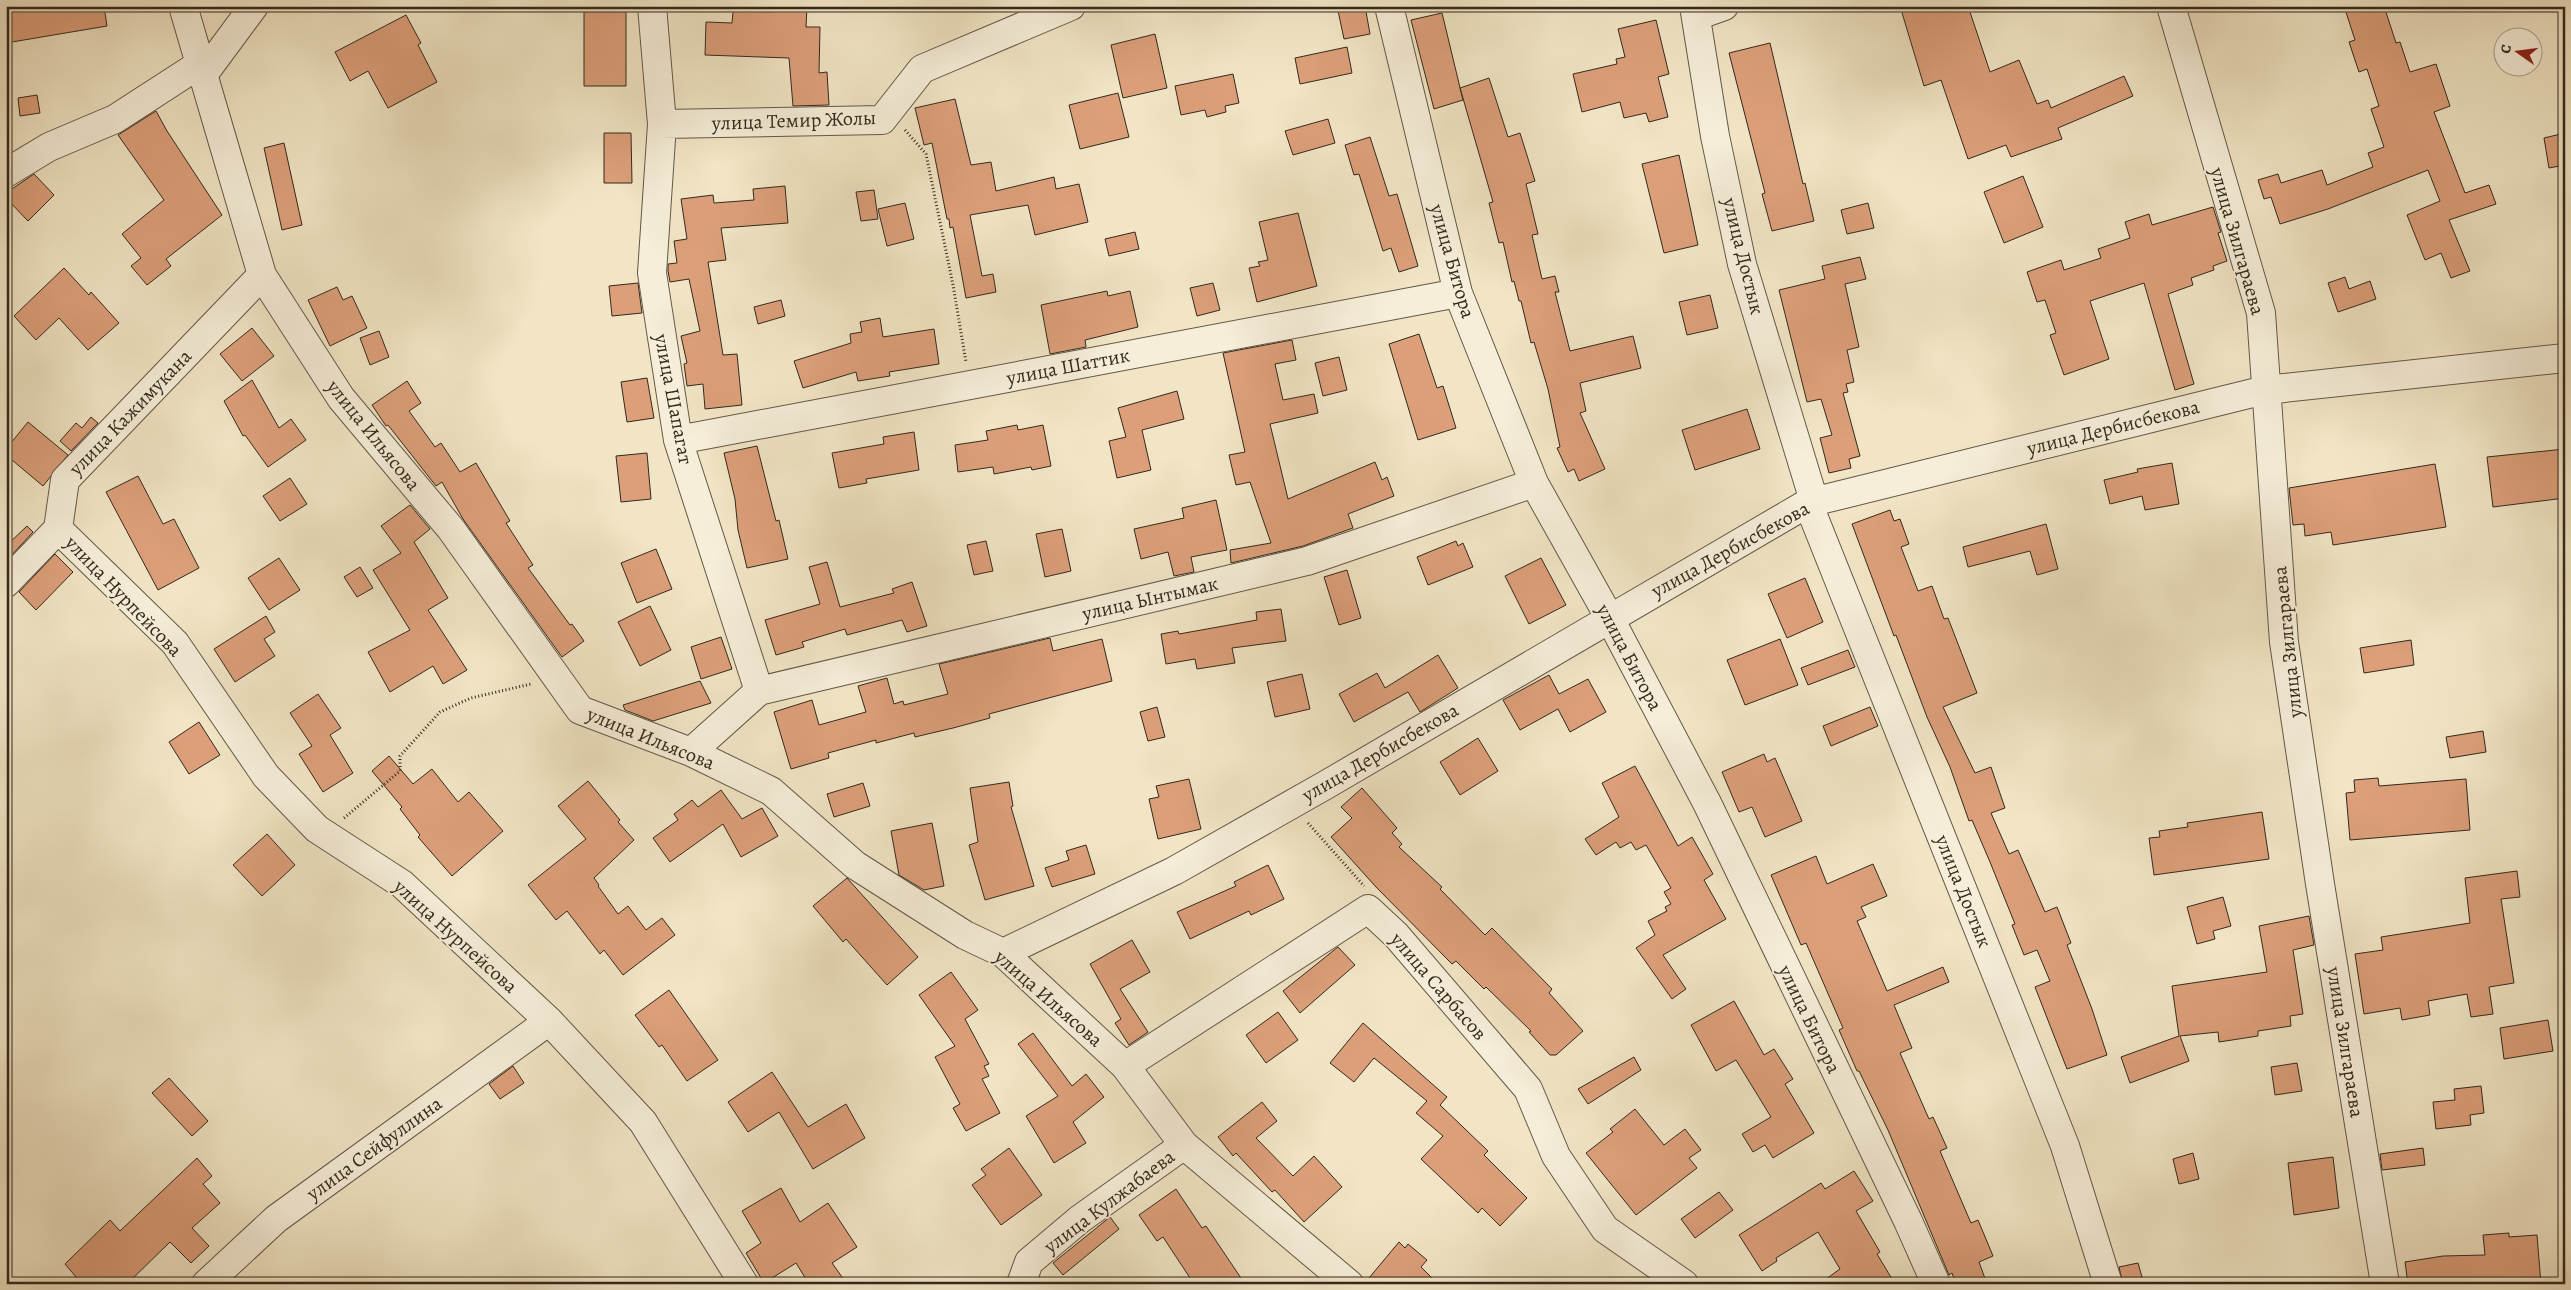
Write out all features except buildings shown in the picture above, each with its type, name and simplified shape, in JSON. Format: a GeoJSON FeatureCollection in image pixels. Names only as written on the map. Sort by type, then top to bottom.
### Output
{"type":"FeatureCollection","features":[{"type":"Feature","properties":{"kind":"street","name":"улица Ильясова"},"geometry":{"type":"LineString","coordinates":[[184,6],[262,275],[341,398],[451,529],[580,710],[691,752],[771,790],[855,865],[965,935],[1003,953],[1125,1066],[1184,1145],[1349,1284]]}},
{"type":"Feature","properties":{"kind":"street"},"geometry":{"type":"LineString","coordinates":[[6,173],[48,146],[115,119],[202,70],[254,6]]}},
{"type":"Feature","properties":{"kind":"street","name":"улица Шапагат"},"geometry":{"type":"LineString","coordinates":[[652,6],[662,124],[652,273],[678,440],[760,691]]}},
{"type":"Feature","properties":{"kind":"street","name":"улица Темир Жолы"},"geometry":{"type":"LineString","coordinates":[[662,124],[882,120],[922,69],[1071,6]]}},
{"type":"Feature","properties":{"kind":"street","name":"улица Битора"},"geometry":{"type":"LineString","coordinates":[[1389,6],[1458,293],[1534,483],[1609,617],[1707,803],[1908,1221],[1936,1284]]}},
{"type":"Feature","properties":{"kind":"street"},"geometry":{"type":"LineString","coordinates":[[1695,11],[1724,6]]}},
{"type":"Feature","properties":{"kind":"street","name":"улица Зилгараева"},"geometry":{"type":"LineString","coordinates":[[2171,6],[2261,313],[2284,642],[2320,884],[2385,1284]]}},
{"type":"Feature","properties":{"kind":"street","name":"улица Достык"},"geometry":{"type":"LineString","coordinates":[[1695,11],[1715,136],[1742,264],[1811,502],[2065,1146],[2108,1284]]}},
{"type":"Feature","properties":{"kind":"street","name":"улица Кажимукана"},"geometry":{"type":"LineString","coordinates":[[58,529],[65,480],[262,275]]}},
{"type":"Feature","properties":{"kind":"street","name":"улица Шаттик"},"geometry":{"type":"LineString","coordinates":[[678,440],[1458,293]]}},
{"type":"Feature","properties":{"kind":"street","name":"улица Дербисбекова"},"geometry":{"type":"LineString","coordinates":[[1003,953],[1174,871],[1292,805],[1609,617],[1811,502],[2265,390],[2565,358]]}},
{"type":"Feature","properties":{"kind":"street","name":"улица Ынтымак"},"geometry":{"type":"LineString","coordinates":[[760,691],[1307,561],[1534,483]]}},
{"type":"Feature","properties":{"kind":"street"},"geometry":{"type":"LineString","coordinates":[[7,579],[58,529]]}},
{"type":"Feature","properties":{"kind":"street","name":"улица Нурпейсова"},"geometry":{"type":"LineString","coordinates":[[58,529],[175,643],[266,776],[322,833],[402,884],[549,1021],[643,1122],[744,1284]]}},
{"type":"Feature","properties":{"kind":"street"},"geometry":{"type":"LineString","coordinates":[[691,752],[760,691]]}},
{"type":"Feature","properties":{"kind":"street"},"geometry":{"type":"LineString","coordinates":[[1125,1066],[1368,909]]}},
{"type":"Feature","properties":{"kind":"street","name":"улица Сарбасов"},"geometry":{"type":"LineString","coordinates":[[1368,909],[1396,935],[1528,1089],[1556,1156],[1604,1229],[1684,1284]]}},
{"type":"Feature","properties":{"kind":"street","name":"улица Сейфуллина"},"geometry":{"type":"LineString","coordinates":[[206,1284],[276,1219],[549,1021]]}},
{"type":"Feature","properties":{"kind":"street","name":"улица Кулжабаева"},"geometry":{"type":"LineString","coordinates":[[1021,1284],[1030,1262],[1037,1255],[1080,1219],[1184,1145]]}},
{"type":"Feature","properties":{"kind":"path"},"geometry":{"type":"LineString","coordinates":[[890,110],[926,154],[953,285],[970,385]]}},
{"type":"Feature","properties":{"kind":"path"},"geometry":{"type":"LineString","coordinates":[[322,833],[351,813],[400,771],[400,756],[440,712],[471,698],[520,688],[556,676]]}},
{"type":"Feature","properties":{"kind":"path"},"geometry":{"type":"LineString","coordinates":[[1292,805],[1373,896],[1368,909]]}}]}
